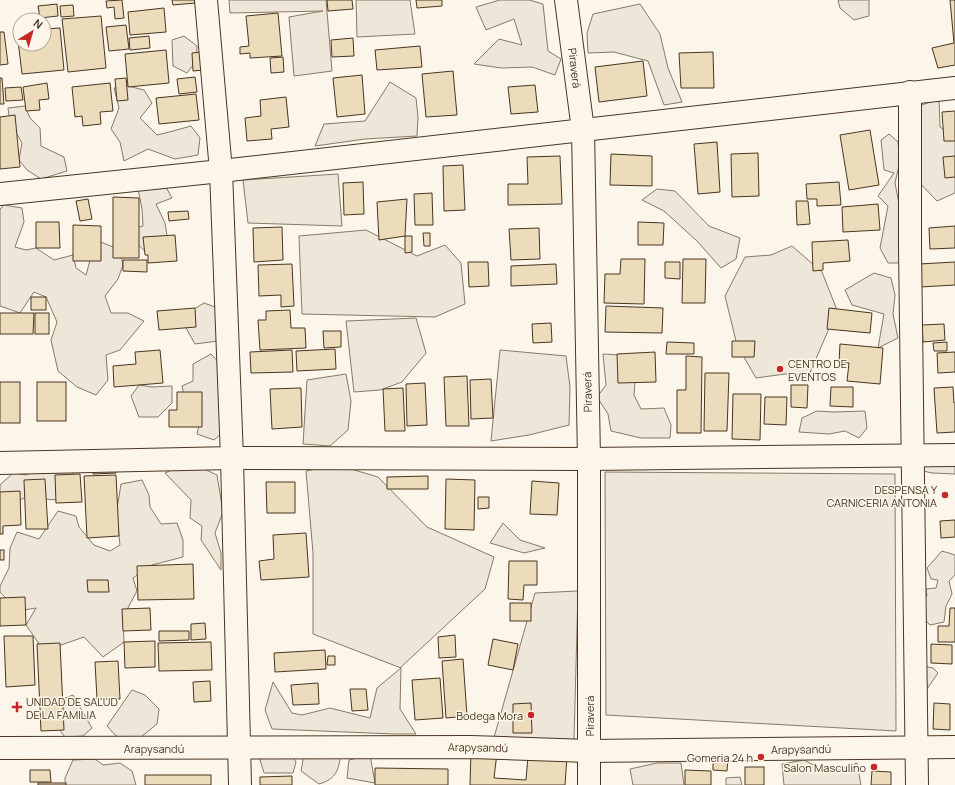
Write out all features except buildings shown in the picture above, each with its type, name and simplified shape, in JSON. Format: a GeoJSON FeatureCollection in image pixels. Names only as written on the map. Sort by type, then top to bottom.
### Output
{"type":"FeatureCollection","features":[{"type":"Feature","properties":{"kind":"street"},"geometry":{"type":"LineString","coordinates":[[206,0],[221,171],[232,458],[240,785]]}},
{"type":"Feature","properties":{"kind":"street","name":"Piraverá"},"geometry":{"type":"LineString","coordinates":[[566,0],[583,130],[588,459],[589,785]]}},
{"type":"Feature","properties":{"kind":"street"},"geometry":{"type":"LineString","coordinates":[[0,194],[221,171],[955,88]]}},
{"type":"Feature","properties":{"kind":"street"},"geometry":{"type":"LineString","coordinates":[[910,92],[910,240],[914,455],[917,785]]}},
{"type":"Feature","properties":{"kind":"street"},"geometry":{"type":"LineString","coordinates":[[0,463],[232,458],[588,459],[955,455]]}},
{"type":"Feature","properties":{"kind":"street","name":"Arapysandú"},"geometry":{"type":"LineString","coordinates":[[0,748],[471,746],[589,751],[955,747]]}},
{"type":"Feature","properties":{"kind":"shaded area"},"geometry":{"type":"Polygon","coordinates":[[[229,0],[326,0],[332,71],[294,76],[289,17],[323,11],[230,13],[229,0]]]}},
{"type":"Feature","properties":{"kind":"shaded area"},"geometry":{"type":"Polygon","coordinates":[[[356,0],[410,0],[415,34],[357,37],[356,0]]]}},
{"type":"Feature","properties":{"kind":"shaded area"},"geometry":{"type":"Polygon","coordinates":[[[500,0],[529,0],[543,4],[548,51],[561,59],[555,75],[532,67],[501,68],[474,64],[499,39],[522,45],[514,19],[486,30],[476,7],[500,0]]]}},
{"type":"Feature","properties":{"kind":"shaded area"},"geometry":{"type":"Polygon","coordinates":[[[838,0],[869,0],[869,16],[854,20],[840,8],[838,0]]]}},
{"type":"Feature","properties":{"kind":"shaded area"},"geometry":{"type":"Polygon","coordinates":[[[640,4],[660,34],[668,68],[682,102],[664,105],[648,61],[614,52],[588,53],[587,33],[593,14],[640,4]]]}},
{"type":"Feature","properties":{"kind":"shaded area"},"geometry":{"type":"Polygon","coordinates":[[[184,36],[197,46],[196,61],[187,73],[173,66],[172,40],[184,36]]]}},
{"type":"Feature","properties":{"kind":"shaded area"},"geometry":{"type":"Polygon","coordinates":[[[390,82],[416,98],[418,117],[417,136],[365,139],[315,146],[324,124],[365,121],[390,82]]]}},
{"type":"Feature","properties":{"kind":"shaded area"},"geometry":{"type":"Polygon","coordinates":[[[128,86],[144,90],[152,103],[140,118],[157,135],[191,126],[200,138],[198,155],[175,159],[148,149],[124,161],[120,142],[111,129],[119,108],[114,88],[128,86]]]}},
{"type":"Feature","properties":{"kind":"shaded area"},"geometry":{"type":"Polygon","coordinates":[[[939,99],[940,127],[955,136],[955,193],[937,201],[917,180],[916,107],[939,99]]]}},
{"type":"Feature","properties":{"kind":"shaded area"},"geometry":{"type":"Polygon","coordinates":[[[25,106],[30,118],[40,128],[41,146],[64,157],[67,171],[41,179],[27,170],[19,160],[22,143],[10,122],[8,108],[25,106]]]}},
{"type":"Feature","properties":{"kind":"shaded area"},"geometry":{"type":"Polygon","coordinates":[[[889,134],[898,142],[900,161],[895,183],[907,247],[898,263],[888,263],[880,248],[888,206],[878,196],[894,173],[884,170],[881,140],[889,134]]]}},
{"type":"Feature","properties":{"kind":"shaded area"},"geometry":{"type":"Polygon","coordinates":[[[338,174],[342,226],[248,223],[243,180],[338,174]]]}},
{"type":"Feature","properties":{"kind":"shaded area"},"geometry":{"type":"Polygon","coordinates":[[[166,187],[172,198],[156,204],[165,223],[168,242],[147,253],[135,242],[131,229],[143,226],[142,209],[138,189],[166,187]]]}},
{"type":"Feature","properties":{"kind":"shaded area"},"geometry":{"type":"Polygon","coordinates":[[[657,189],[675,191],[709,226],[740,238],[736,259],[721,268],[697,241],[664,211],[642,200],[657,189]]]}},
{"type":"Feature","properties":{"kind":"shaded area"},"geometry":{"type":"Polygon","coordinates":[[[4,205],[22,208],[24,222],[15,247],[26,250],[36,248],[54,260],[73,255],[76,268],[86,275],[92,253],[101,242],[120,250],[123,265],[118,279],[105,296],[111,313],[128,313],[144,321],[120,350],[106,355],[108,380],[96,395],[77,387],[58,371],[51,340],[57,322],[46,297],[34,292],[20,313],[0,306],[0,209],[4,205]]]}},
{"type":"Feature","properties":{"kind":"shaded area"},"geometry":{"type":"Polygon","coordinates":[[[366,230],[417,256],[445,245],[461,263],[465,304],[435,317],[302,314],[299,236],[366,230]]]}},
{"type":"Feature","properties":{"kind":"shaded area"},"geometry":{"type":"Polygon","coordinates":[[[792,246],[822,272],[837,310],[809,375],[785,374],[756,378],[737,345],[725,296],[745,257],[771,255],[792,246]]]}},
{"type":"Feature","properties":{"kind":"shaded area"},"geometry":{"type":"Polygon","coordinates":[[[874,273],[891,278],[895,295],[893,314],[898,338],[878,348],[884,314],[852,305],[845,290],[874,273]]]}},
{"type":"Feature","properties":{"kind":"shaded area"},"geometry":{"type":"Polygon","coordinates":[[[204,303],[218,308],[218,341],[195,344],[186,328],[189,312],[204,303]]]}},
{"type":"Feature","properties":{"kind":"shaded area"},"geometry":{"type":"Polygon","coordinates":[[[416,318],[426,353],[402,382],[380,390],[354,392],[346,321],[416,318]]]}},
{"type":"Feature","properties":{"kind":"shaded area"},"geometry":{"type":"Polygon","coordinates":[[[500,350],[566,356],[570,387],[569,425],[529,435],[491,441],[500,350]]]}},
{"type":"Feature","properties":{"kind":"shaded area"},"geometry":{"type":"Polygon","coordinates":[[[211,354],[226,370],[224,396],[218,403],[224,412],[225,430],[214,440],[197,434],[201,416],[186,405],[182,386],[193,381],[193,364],[211,354]]]}},
{"type":"Feature","properties":{"kind":"shaded area"},"geometry":{"type":"Polygon","coordinates":[[[603,354],[637,356],[634,395],[641,409],[664,408],[671,425],[670,438],[641,438],[611,431],[608,414],[597,397],[606,385],[603,354]]]}},
{"type":"Feature","properties":{"kind":"shaded area"},"geometry":{"type":"Polygon","coordinates":[[[346,374],[351,401],[348,430],[330,446],[303,444],[307,380],[346,374]]]}},
{"type":"Feature","properties":{"kind":"shaded area"},"geometry":{"type":"Polygon","coordinates":[[[139,385],[152,387],[172,386],[172,403],[158,417],[139,417],[131,396],[139,385]]]}},
{"type":"Feature","properties":{"kind":"shaded area"},"geometry":{"type":"Polygon","coordinates":[[[817,411],[865,411],[867,428],[859,438],[845,431],[829,434],[799,432],[802,418],[817,411]]]}},
{"type":"Feature","properties":{"kind":"shaded area"},"geometry":{"type":"Polygon","coordinates":[[[62,461],[73,473],[75,489],[60,500],[24,498],[10,504],[0,494],[0,485],[13,473],[26,475],[62,461]]]}},
{"type":"Feature","properties":{"kind":"shaded area"},"geometry":{"type":"Polygon","coordinates":[[[922,462],[955,465],[955,474],[923,471],[922,462]]]}},
{"type":"Feature","properties":{"kind":"shaded area"},"geometry":{"type":"Polygon","coordinates":[[[180,466],[200,467],[217,475],[223,512],[215,533],[221,553],[221,570],[201,540],[202,526],[190,518],[191,500],[165,473],[180,466]]]}},
{"type":"Feature","properties":{"kind":"shaded area"},"geometry":{"type":"Polygon","coordinates":[[[321,468],[351,469],[378,477],[427,527],[494,557],[485,589],[401,668],[313,634],[313,553],[306,471],[321,468]]]}},
{"type":"Feature","properties":{"kind":"shaded area"},"geometry":{"type":"Polygon","coordinates":[[[605,472],[895,474],[896,731],[606,715],[605,472]]]}},
{"type":"Feature","properties":{"kind":"shaded area"},"geometry":{"type":"Polygon","coordinates":[[[142,480],[149,495],[150,507],[161,524],[177,523],[183,540],[183,557],[152,565],[133,578],[137,591],[123,617],[124,642],[103,657],[84,637],[44,651],[26,625],[36,608],[18,611],[0,592],[0,586],[9,568],[10,548],[17,532],[39,539],[58,511],[76,516],[79,527],[94,545],[110,551],[120,545],[118,527],[112,518],[118,503],[121,484],[142,480]]]}},
{"type":"Feature","properties":{"kind":"shaded area"},"geometry":{"type":"Polygon","coordinates":[[[503,523],[520,540],[545,548],[524,553],[490,543],[503,523]]]}},
{"type":"Feature","properties":{"kind":"shaded area"},"geometry":{"type":"Polygon","coordinates":[[[942,551],[955,555],[955,575],[949,581],[952,594],[946,606],[944,622],[930,625],[920,615],[919,600],[927,596],[926,589],[936,588],[938,580],[931,579],[927,568],[942,551]]]}},
{"type":"Feature","properties":{"kind":"shaded area"},"geometry":{"type":"Polygon","coordinates":[[[578,591],[574,740],[493,741],[535,593],[578,591]]]}},
{"type":"Feature","properties":{"kind":"shaded area"},"geometry":{"type":"Polygon","coordinates":[[[923,662],[938,673],[927,689],[923,662]]]}},
{"type":"Feature","properties":{"kind":"shaded area"},"geometry":{"type":"Polygon","coordinates":[[[401,668],[400,709],[416,734],[272,729],[265,710],[273,682],[292,713],[302,715],[330,708],[370,718],[377,688],[401,668]]]}},
{"type":"Feature","properties":{"kind":"shaded area"},"geometry":{"type":"Polygon","coordinates":[[[132,690],[145,695],[159,709],[157,724],[136,741],[116,736],[107,726],[132,690]]]}},
{"type":"Feature","properties":{"kind":"shaded area"},"geometry":{"type":"Polygon","coordinates":[[[73,695],[92,728],[83,736],[65,737],[51,719],[55,702],[73,695]]]}},
{"type":"Feature","properties":{"kind":"shaded area"},"geometry":{"type":"Polygon","coordinates":[[[287,749],[296,762],[293,773],[264,773],[260,760],[270,750],[287,749]]]}},
{"type":"Feature","properties":{"kind":"shaded area"},"geometry":{"type":"Polygon","coordinates":[[[341,751],[336,772],[325,782],[319,784],[301,771],[303,760],[299,755],[341,751]]]}},
{"type":"Feature","properties":{"kind":"shaded area"},"geometry":{"type":"Polygon","coordinates":[[[370,755],[375,783],[347,778],[349,760],[370,755]]]}},
{"type":"Feature","properties":{"kind":"shaded area"},"geometry":{"type":"Polygon","coordinates":[[[95,759],[103,765],[120,763],[132,771],[136,785],[65,785],[65,778],[73,760],[95,759]]]}},
{"type":"Feature","properties":{"kind":"shaded area"},"geometry":{"type":"Polygon","coordinates":[[[804,760],[829,773],[857,763],[861,785],[784,785],[782,764],[804,760]]]}},
{"type":"Feature","properties":{"kind":"shaded area"},"geometry":{"type":"Polygon","coordinates":[[[657,763],[681,763],[684,785],[633,785],[630,769],[657,763]]]}},
{"type":"Feature","properties":{"kind":"shaded area"},"geometry":{"type":"Polygon","coordinates":[[[740,777],[742,785],[726,785],[726,778],[740,777]]]}},
{"type":"Feature","properties":{"kind":"place","name":"CENTRO DE EVENTOS"},"geometry":{"type":"Point","coordinates":[780,369]}},
{"type":"Feature","properties":{"kind":"place","name":"DESPENSA Y CARNICERIA ANTONIA"},"geometry":{"type":"Point","coordinates":[945,495]}},
{"type":"Feature","properties":{"kind":"place","name":"UNIDAD DE SALUD DE LA FAMILIA"},"geometry":{"type":"Point","coordinates":[17,707]}},
{"type":"Feature","properties":{"kind":"place","name":"Bodega Mora"},"geometry":{"type":"Point","coordinates":[531,715]}},
{"type":"Feature","properties":{"kind":"place","name":"Gomeria 24 h"},"geometry":{"type":"Point","coordinates":[761,757]}},
{"type":"Feature","properties":{"kind":"place","name":"Salon Masculino"},"geometry":{"type":"Point","coordinates":[874,767]}}]}
